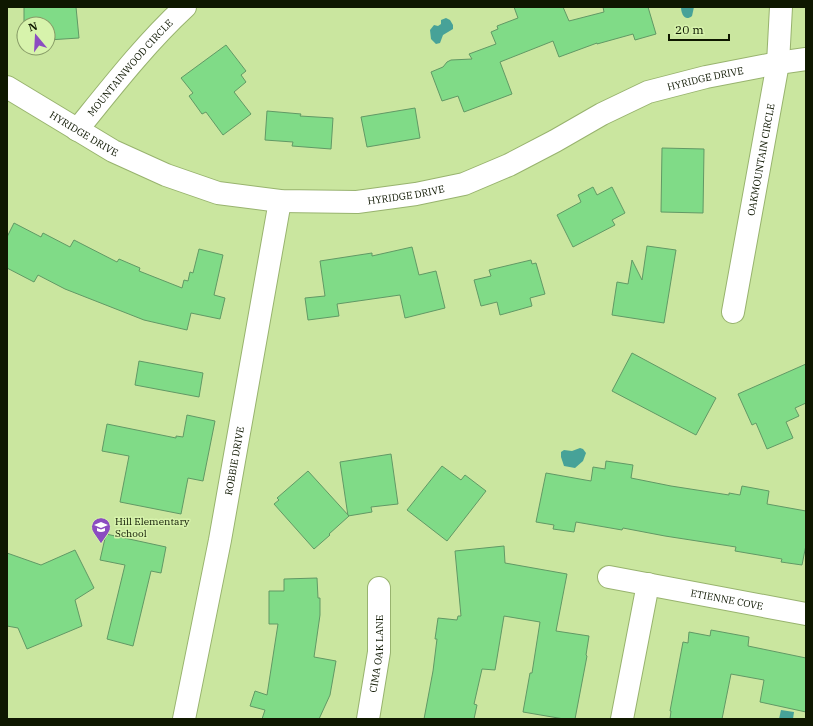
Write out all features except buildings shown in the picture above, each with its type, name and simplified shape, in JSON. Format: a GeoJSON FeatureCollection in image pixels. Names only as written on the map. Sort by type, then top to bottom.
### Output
{"type":"FeatureCollection","features":[{"type":"Feature","properties":{"kind":"street","name":"MOUNTAINWOOD CIRCLE"},"geometry":{"type":"LineString","coordinates":[[77,130],[138,56],[168,22],[185,7]]}},
{"type":"Feature","properties":{"kind":"street","name":"OAKMOUNTAIN CIRCLE"},"geometry":{"type":"LineString","coordinates":[[734,312],[778,63],[781,7]]}},
{"type":"Feature","properties":{"kind":"street","name":"HYRIDGE DRIVE"},"geometry":{"type":"LineString","coordinates":[[7,88],[113,151],[166,175],[218,193],[280,201],[357,202],[416,194],[464,184],[509,165],[602,114],[648,92],[706,77],[778,63],[806,60]]}},
{"type":"Feature","properties":{"kind":"street","name":"ROBBIE DRIVE"},"geometry":{"type":"LineString","coordinates":[[184,719],[220,540],[280,201]]}},
{"type":"Feature","properties":{"kind":"street","name":"ETIENNE COVE"},"geometry":{"type":"LineString","coordinates":[[609,576],[806,614]]}},
{"type":"Feature","properties":{"kind":"street"},"geometry":{"type":"LineString","coordinates":[[622,719],[648,584]]}},
{"type":"Feature","properties":{"kind":"street","name":"CIMA OAK LANE"},"geometry":{"type":"LineString","coordinates":[[368,719],[379,652],[379,588]]}},
{"type":"Feature","properties":{"kind":"water"},"geometry":{"type":"Polygon","coordinates":[[[681,7],[694,7],[690,18],[685,18],[681,7]]]}},
{"type":"Feature","properties":{"kind":"water"},"geometry":{"type":"Polygon","coordinates":[[[446,18],[450,20],[453,25],[453,29],[443,35],[440,43],[436,44],[431,39],[430,30],[434,25],[438,26],[441,24],[441,20],[446,18]]]}},
{"type":"Feature","properties":{"kind":"water"},"geometry":{"type":"Polygon","coordinates":[[[580,448],[586,453],[583,461],[575,468],[564,466],[561,452],[564,450],[572,451],[580,448]]]}},
{"type":"Feature","properties":{"kind":"water"},"geometry":{"type":"Polygon","coordinates":[[[781,710],[794,712],[793,719],[779,719],[781,710]]]}},
{"type":"Feature","properties":{"kind":"place","name":"Hill Elementary School"},"geometry":{"type":"Point","coordinates":[101,544]}}]}
